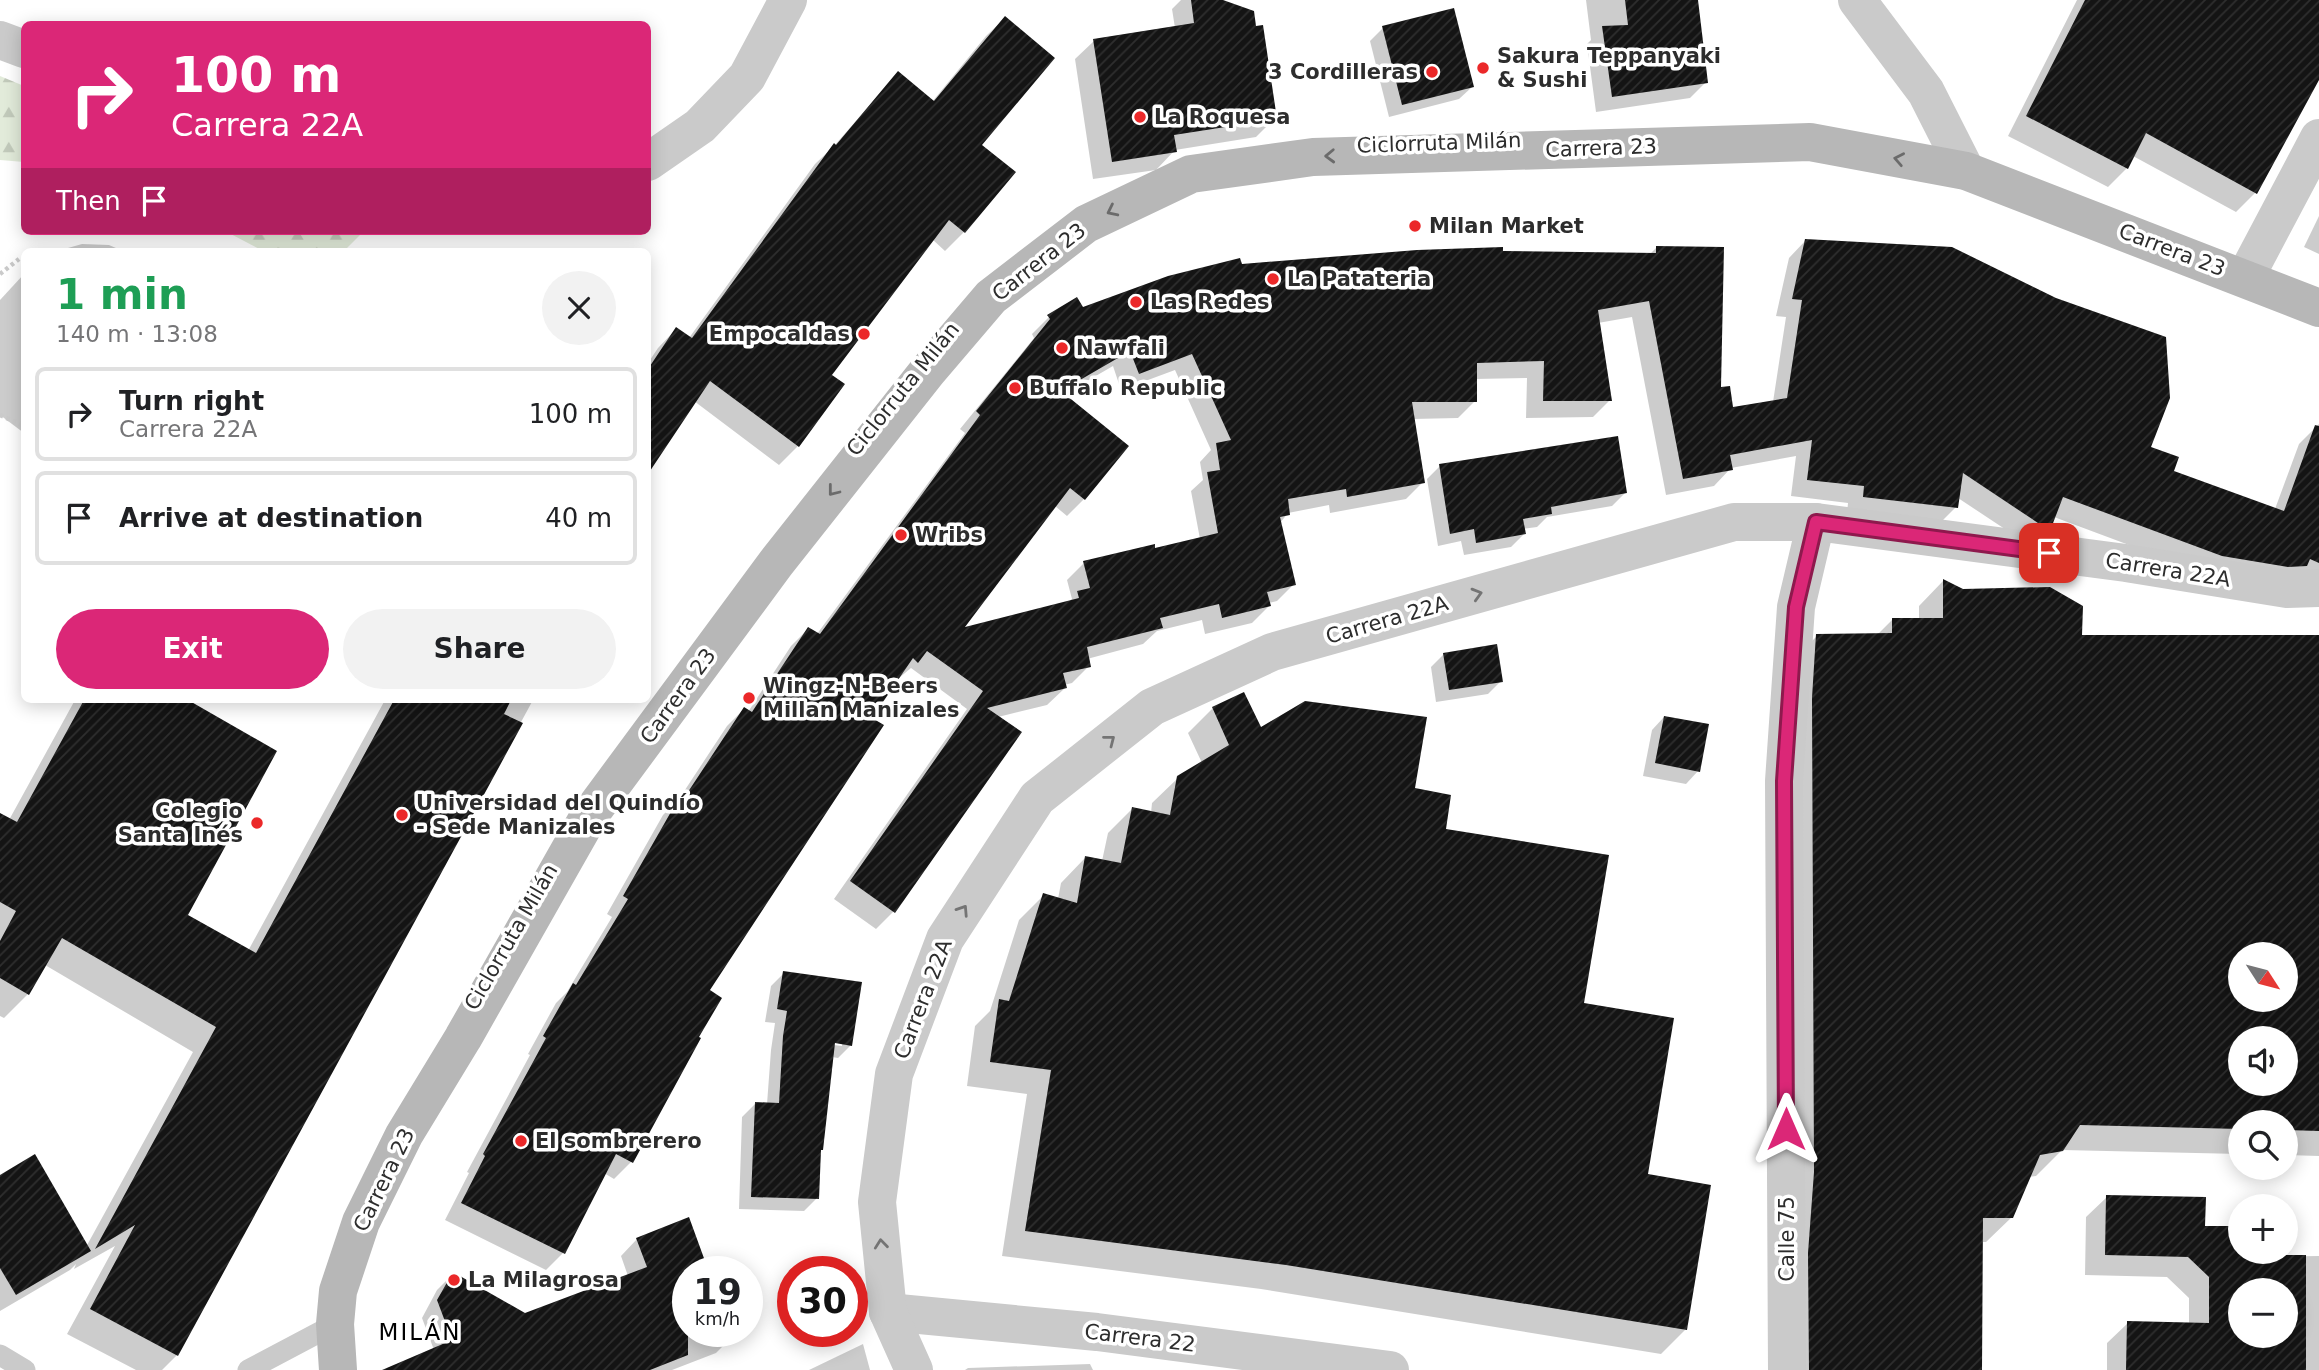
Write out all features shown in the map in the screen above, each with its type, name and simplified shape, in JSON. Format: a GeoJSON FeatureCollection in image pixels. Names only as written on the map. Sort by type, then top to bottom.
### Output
{"type":"FeatureCollection","features":[{"type":"Feature","properties":{"kind":"main road","name":"Carrera 23"},"geometry":{"type":"LineString","coordinates":[[338,1370],[335,1324],[338,1291],[361,1222],[404,1135],[463,1038],[589,816],[776,563],[927,372],[991,297],[1086,224],[1191,174],[1313,157],[1810,142],[1966,171],[2319,308]]}},
{"type":"Feature","properties":{"kind":"street"},"geometry":{"type":"LineString","coordinates":[[651,160],[700,126],[747,77],[788,0]]}},
{"type":"Feature","properties":{"kind":"street"},"geometry":{"type":"LineString","coordinates":[[1857,0],[1926,92],[1966,171]]}},
{"type":"Feature","properties":{"kind":"street"},"geometry":{"type":"LineString","coordinates":[[0,40],[21,48]]}},
{"type":"Feature","properties":{"kind":"street"},"geometry":{"type":"LineString","coordinates":[[2245,278],[2319,138]]}},
{"type":"Feature","properties":{"kind":"street","name":"Carrera 22A"},"geometry":{"type":"LineString","coordinates":[[914,1370],[888,1312],[877,1202],[894,1074],[945,939],[1037,798],[1152,707],[1272,652],[1734,522],[1816,522],[2126,563],[2287,589],[2319,588]]}},
{"type":"Feature","properties":{"kind":"street","name":"Calle 75"},"geometry":{"type":"LineString","coordinates":[[1787,1370],[1784,781],[1796,607],[1816,522]]}},
{"type":"Feature","properties":{"kind":"street","name":"Carrera 22"},"geometry":{"type":"LineString","coordinates":[[888,1312],[1097,1332],[1390,1370]]}},
{"type":"Feature","properties":{"kind":"lane"},"geometry":{"type":"LineString","coordinates":[[247,1370],[335,1324]]}},
{"type":"Feature","properties":{"kind":"lane"},"geometry":{"type":"LineString","coordinates":[[0,1355],[25,1370]]}},
{"type":"Feature","properties":{"kind":"path"},"geometry":{"type":"LineString","coordinates":[[0,274],[19,259]]}},
{"type":"Feature","properties":{"kind":"path"},"geometry":{"type":"LineString","coordinates":[[0,415],[21,425]]}},
{"type":"Feature","properties":{"kind":"green space"},"geometry":{"type":"Polygon","coordinates":[[[0,76],[21,85],[21,162],[0,160],[0,76]]]}},
{"type":"Feature","properties":{"kind":"green space"},"geometry":{"type":"Polygon","coordinates":[[[233,235],[360,235],[347,248],[257,248],[233,235]]]}},
{"type":"Feature","properties":{"kind":"building"},"geometry":{"type":"Polygon","coordinates":[[[1191,0],[1223,0],[1254,11],[1256,26],[1263,25],[1277,119],[1174,135],[1177,152],[1112,162],[1093,39],[1194,23],[1191,0]]]}},
{"type":"Feature","properties":{"kind":"building"},"geometry":{"type":"Polygon","coordinates":[[[1625,0],[1698,0],[1708,83],[1612,97],[1602,26],[1628,25],[1625,0]]]}},
{"type":"Feature","properties":{"kind":"building"},"geometry":{"type":"Polygon","coordinates":[[[2085,0],[2319,0],[2319,80],[2257,194],[2146,133],[2128,169],[2026,116],[2085,0]]]}},
{"type":"Feature","properties":{"kind":"building"},"geometry":{"type":"Polygon","coordinates":[[[1454,8],[1474,87],[1402,105],[1382,26],[1454,8]]]}},
{"type":"Feature","properties":{"kind":"building"},"geometry":{"type":"Polygon","coordinates":[[[1005,16],[1055,58],[982,145],[1016,172],[965,233],[949,220],[832,375],[845,384],[799,447],[710,381],[651,470],[651,364],[676,327],[692,338],[834,143],[836,145],[898,71],[934,101],[1005,16]]]}},
{"type":"Feature","properties":{"kind":"building"},"geometry":{"type":"Polygon","coordinates":[[[1805,239],[1952,247],[2056,298],[2166,337],[2170,398],[2151,447],[2179,457],[2174,471],[2284,511],[2315,425],[2319,426],[2319,563],[2310,559],[2307,566],[2288,567],[2222,556],[2063,497],[2050,531],[1963,473],[1958,508],[1863,497],[1864,486],[1807,480],[1812,440],[1730,455],[1733,470],[1683,479],[1649,301],[1598,310],[1612,401],[1543,401],[1544,361],[1477,363],[1477,402],[1412,402],[1425,483],[1347,497],[1346,489],[1288,499],[1290,515],[1280,517],[1296,585],[1267,592],[1271,606],[1222,618],[1219,604],[1160,618],[1163,628],[1087,647],[1091,667],[1063,673],[1067,688],[987,708],[1022,732],[895,913],[850,881],[983,691],[927,651],[918,663],[913,658],[872,718],[884,725],[710,990],[722,998],[633,1163],[616,1154],[565,1254],[461,1203],[485,1156],[483,1154],[546,1038],[543,1036],[573,983],[576,985],[628,899],[623,896],[680,796],[684,798],[744,707],[752,712],[808,627],[820,634],[980,415],[976,411],[1050,319],[1047,315],[1077,297],[1083,307],[1168,276],[1240,258],[1242,264],[1417,250],[1503,247],[1503,251],[1656,253],[1656,246],[1724,247],[1721,387],[1730,386],[1733,407],[1787,398],[1802,300],[1792,299],[1805,239]],[[1130,351],[1061,391],[1129,446],[1085,500],[1070,488],[965,627],[1079,598],[1077,591],[1090,588],[1083,561],[1218,533],[1207,472],[1220,470],[1216,443],[1231,440],[1192,354],[1139,374],[1130,351]]]}},
{"type":"Feature","properties":{"kind":"building"},"geometry":{"type":"Polygon","coordinates":[[[1618,436],[1627,493],[1551,507],[1552,514],[1523,519],[1526,534],[1476,543],[1474,529],[1450,534],[1439,464],[1618,436]]]}},
{"type":"Feature","properties":{"kind":"building"},"geometry":{"type":"Polygon","coordinates":[[[1943,579],[1963,589],[2050,587],[2083,606],[2082,635],[2319,635],[2319,1131],[2298,1130],[2298,1110],[2228,1110],[2228,1129],[2080,1125],[2063,1151],[2040,1155],[2013,1218],[1983,1218],[1982,1370],[1809,1370],[1808,1253],[1814,1172],[1812,698],[1816,634],[1892,633],[1892,618],[1943,618],[1943,579]]]}},
{"type":"Feature","properties":{"kind":"building"},"geometry":{"type":"Polygon","coordinates":[[[1497,644],[1503,682],[1449,690],[1443,653],[1497,644]]]}},
{"type":"Feature","properties":{"kind":"building"},"geometry":{"type":"Polygon","coordinates":[[[1244,692],[1261,727],[1305,701],[1427,717],[1415,788],[1451,795],[1446,829],[1609,855],[1584,1003],[1674,1018],[1648,1174],[1711,1185],[1687,1330],[1286,1265],[1025,1231],[1051,1070],[990,1062],[999,999],[1009,1001],[1043,893],[1077,903],[1085,856],[1121,863],[1132,807],[1170,815],[1177,776],[1229,745],[1212,707],[1244,692]]]}},
{"type":"Feature","properties":{"kind":"building"},"geometry":{"type":"Polygon","coordinates":[[[82,703],[193,703],[277,751],[188,915],[256,953],[392,703],[510,703],[504,714],[523,723],[178,1356],[90,1309],[135,1225],[95,1249],[216,1027],[62,938],[29,995],[0,978],[0,941],[16,911],[0,902],[0,813],[17,822],[82,703]]]}},
{"type":"Feature","properties":{"kind":"building"},"geometry":{"type":"Polygon","coordinates":[[[1664,716],[1709,724],[1700,772],[1655,763],[1664,716]]]}},
{"type":"Feature","properties":{"kind":"building"},"geometry":{"type":"Polygon","coordinates":[[[783,971],[862,982],[852,1046],[835,1043],[821,1150],[819,1199],[751,1197],[755,1102],[779,1103],[787,1011],[777,1009],[783,971]]]}},
{"type":"Feature","properties":{"kind":"building"},"geometry":{"type":"Polygon","coordinates":[[[35,1154],[91,1251],[16,1295],[0,1268],[0,1175],[35,1154]]]}},
{"type":"Feature","properties":{"kind":"building"},"geometry":{"type":"Polygon","coordinates":[[[2106,1195],[2206,1197],[2205,1226],[2228,1226],[2228,1264],[2298,1264],[2298,1255],[2306,1255],[2306,1370],[2126,1370],[2127,1321],[2209,1323],[2209,1277],[2188,1257],[2105,1255],[2106,1195]]]}},
{"type":"Feature","properties":{"kind":"building"},"geometry":{"type":"Polygon","coordinates":[[[689,1217],[703,1256],[672,1256],[672,1347],[688,1347],[688,1355],[650,1370],[382,1370],[452,1340],[437,1300],[453,1272],[525,1313],[647,1267],[636,1238],[689,1217]]]}},
{"type":"Feature","properties":{"kind":"place","name":"Sakura Teppanyaki & Sushi"},"geometry":{"type":"Point","coordinates":[1483,68]}},
{"type":"Feature","properties":{"kind":"place","name":"3 Cordilleras"},"geometry":{"type":"Point","coordinates":[1432,72]}},
{"type":"Feature","properties":{"kind":"place","name":"La Roquesa"},"geometry":{"type":"Point","coordinates":[1140,117]}},
{"type":"Feature","properties":{"kind":"place","name":"Milan Market"},"geometry":{"type":"Point","coordinates":[1415,226]}},
{"type":"Feature","properties":{"kind":"place","name":"La Patateria"},"geometry":{"type":"Point","coordinates":[1273,279]}},
{"type":"Feature","properties":{"kind":"place","name":"Las Redes"},"geometry":{"type":"Point","coordinates":[1136,302]}},
{"type":"Feature","properties":{"kind":"place","name":"Empocaldas"},"geometry":{"type":"Point","coordinates":[864,334]}},
{"type":"Feature","properties":{"kind":"place","name":"Nawfali"},"geometry":{"type":"Point","coordinates":[1062,348]}},
{"type":"Feature","properties":{"kind":"place","name":"Buffalo Republic"},"geometry":{"type":"Point","coordinates":[1015,388]}},
{"type":"Feature","properties":{"kind":"place","name":"Wribs"},"geometry":{"type":"Point","coordinates":[901,535]}},
{"type":"Feature","properties":{"kind":"place","name":"Wingz-N-Beers Millan Manizales"},"geometry":{"type":"Point","coordinates":[749,698]}},
{"type":"Feature","properties":{"kind":"place","name":"Universidad del Quindío - Sede Manizales"},"geometry":{"type":"Point","coordinates":[402,815]}},
{"type":"Feature","properties":{"kind":"place","name":"Colegio Santa Inés"},"geometry":{"type":"Point","coordinates":[257,823]}},
{"type":"Feature","properties":{"kind":"place","name":"El sombrerero"},"geometry":{"type":"Point","coordinates":[521,1141]}},
{"type":"Feature","properties":{"kind":"place","name":"La Milagrosa"},"geometry":{"type":"Point","coordinates":[454,1280]}},
{"type":"Feature","properties":{"kind":"district","name":"MILÁN"},"geometry":{"type":"Point","coordinates":[420,1332]}},
{"type":"Feature","properties":{"kind":"route"},"geometry":{"type":"LineString","coordinates":[[1786,1129],[1784,781],[1796,607],[1816,522],[2049,553]]}}]}
